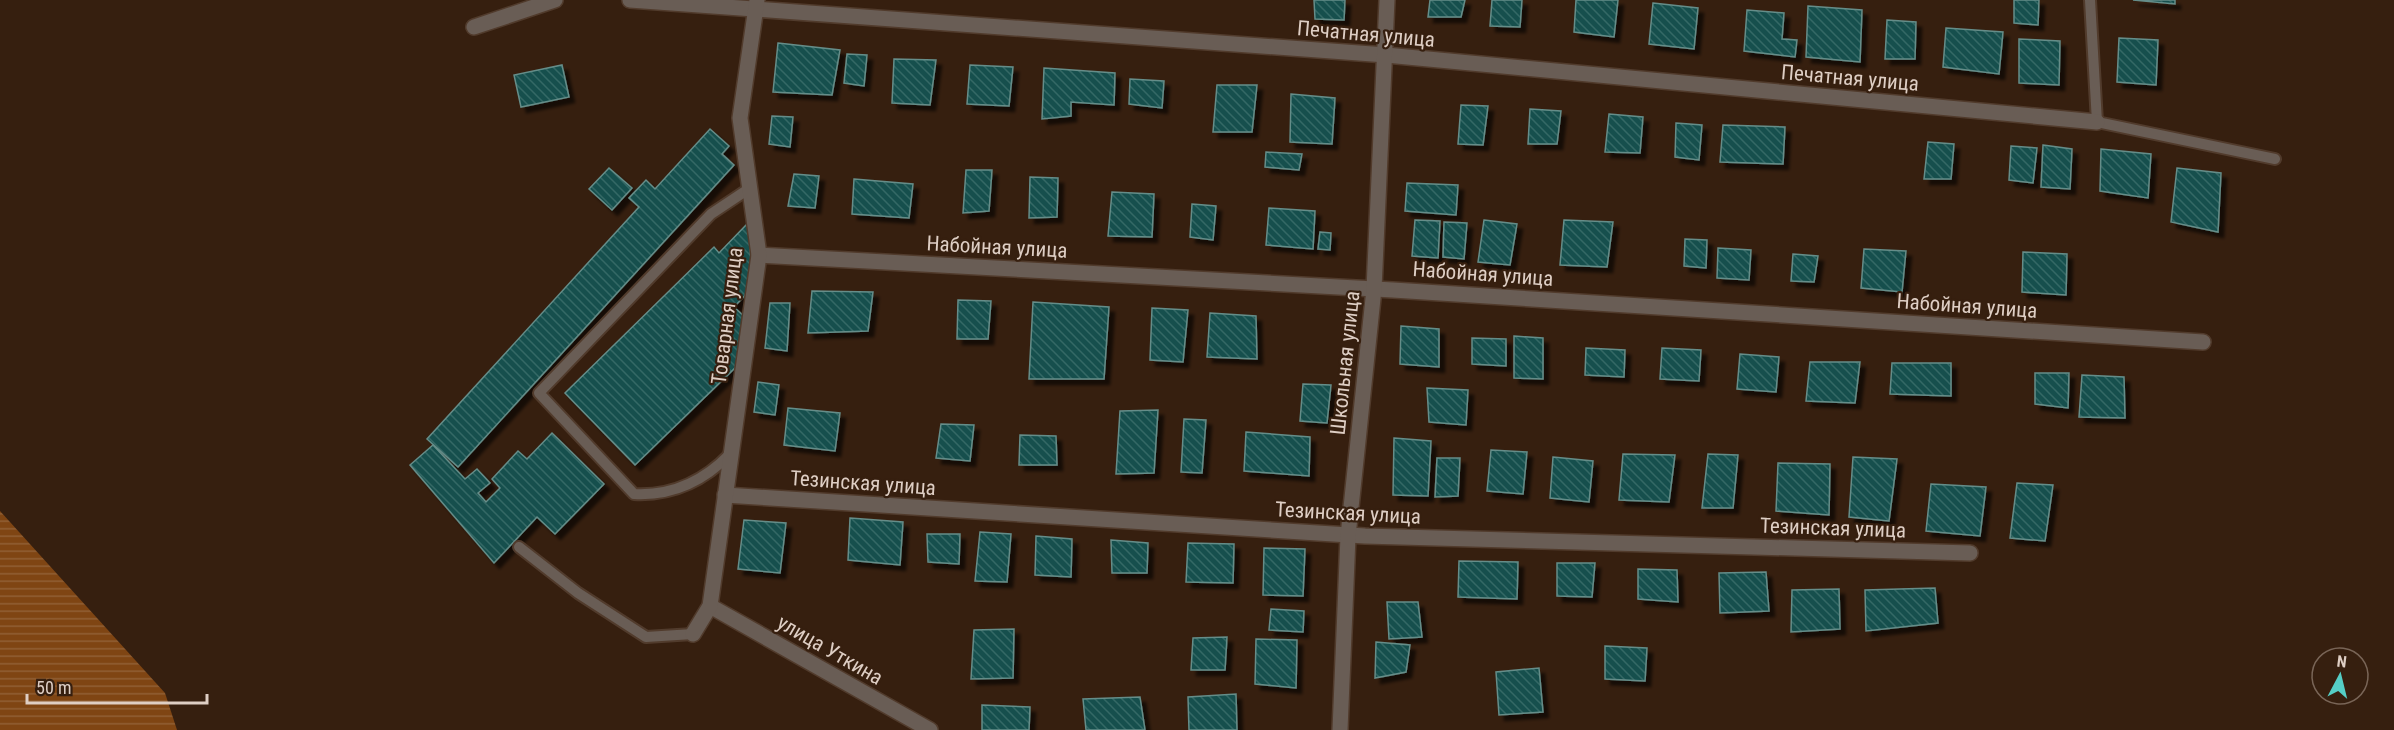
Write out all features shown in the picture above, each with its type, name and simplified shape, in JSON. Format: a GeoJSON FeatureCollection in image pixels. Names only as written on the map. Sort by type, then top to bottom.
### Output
{"type":"FeatureCollection","features":[{"type":"Feature","properties":{"kind":"street"},"geometry":{"type":"LineString","coordinates":[[474,27],[555,0]]}},
{"type":"Feature","properties":{"kind":"street","name":"Печатная улица"},"geometry":{"type":"LineString","coordinates":[[630,0],[757,5],[1386,56],[2097,122]]}},
{"type":"Feature","properties":{"kind":"street","name":"Школьная улица"},"geometry":{"type":"LineString","coordinates":[[1340,730],[1348,536],[1374,289],[1388,0]]}},
{"type":"Feature","properties":{"kind":"street","name":"Товарная улица"},"geometry":{"type":"LineString","coordinates":[[693,634],[710,606],[759,255],[740,118],[757,5]]}},
{"type":"Feature","properties":{"kind":"street","name":"Набойная улица"},"geometry":{"type":"LineString","coordinates":[[759,255],[1374,289],[2203,342]]}},
{"type":"Feature","properties":{"kind":"street","name":"Тезинская улица"},"geometry":{"type":"LineString","coordinates":[[725,495],[1348,536],[1970,553]]}},
{"type":"Feature","properties":{"kind":"street","name":"улица Уткина"},"geometry":{"type":"LineString","coordinates":[[710,606],[930,730]]}},
{"type":"Feature","properties":{"kind":"lane"},"geometry":{"type":"LineString","coordinates":[[2090,0],[2097,122],[2275,159]]}},
{"type":"Feature","properties":{"kind":"lane"},"geometry":{"type":"LineString","coordinates":[[730,454],[705,477],[657,496],[634,494],[539,393],[711,214],[750,188]]}},
{"type":"Feature","properties":{"kind":"lane"},"geometry":{"type":"LineString","coordinates":[[519,547],[578,593],[646,637],[693,634]]}},
{"type":"Feature","properties":{"kind":"shaded area"},"geometry":{"type":"Polygon","coordinates":[[[0,511],[165,693],[177,730],[0,730],[0,511]]]}},
{"type":"Feature","properties":{"kind":"building"},"geometry":{"type":"Polygon","coordinates":[[[1314,0],[1345,0],[1344,20],[1315,19],[1314,0]]]}},
{"type":"Feature","properties":{"kind":"building"},"geometry":{"type":"Polygon","coordinates":[[[1430,0],[1465,0],[1461,17],[1428,17],[1430,0]]]}},
{"type":"Feature","properties":{"kind":"building"},"geometry":{"type":"Polygon","coordinates":[[[1492,0],[1522,0],[1520,27],[1490,26],[1492,0]]]}},
{"type":"Feature","properties":{"kind":"building"},"geometry":{"type":"Polygon","coordinates":[[[1576,0],[1618,0],[1614,37],[1574,32],[1576,0]]]}},
{"type":"Feature","properties":{"kind":"building"},"geometry":{"type":"Polygon","coordinates":[[[2014,0],[2039,0],[2038,25],[2014,23],[2014,0]]]}},
{"type":"Feature","properties":{"kind":"building"},"geometry":{"type":"Polygon","coordinates":[[[2133,0],[2175,0],[2175,4],[2133,0]]]}},
{"type":"Feature","properties":{"kind":"building"},"geometry":{"type":"Polygon","coordinates":[[[1653,3],[1698,8],[1694,49],[1649,44],[1653,3]]]}},
{"type":"Feature","properties":{"kind":"building"},"geometry":{"type":"Polygon","coordinates":[[[1808,6],[1862,10],[1860,62],[1806,57],[1808,6]]]}},
{"type":"Feature","properties":{"kind":"building"},"geometry":{"type":"Polygon","coordinates":[[[1747,10],[1784,13],[1782,39],[1797,40],[1795,57],[1744,51],[1747,10]]]}},
{"type":"Feature","properties":{"kind":"building"},"geometry":{"type":"Polygon","coordinates":[[[1887,20],[1916,22],[1915,59],[1885,59],[1887,20]]]}},
{"type":"Feature","properties":{"kind":"building"},"geometry":{"type":"Polygon","coordinates":[[[1946,28],[2003,32],[1999,74],[1943,67],[1946,28]]]}},
{"type":"Feature","properties":{"kind":"building"},"geometry":{"type":"Polygon","coordinates":[[[2119,38],[2158,40],[2156,85],[2117,82],[2119,38]]]}},
{"type":"Feature","properties":{"kind":"building"},"geometry":{"type":"Polygon","coordinates":[[[2019,39],[2060,41],[2059,85],[2019,83],[2019,39]]]}},
{"type":"Feature","properties":{"kind":"building"},"geometry":{"type":"Polygon","coordinates":[[[778,43],[840,50],[832,95],[773,92],[778,43]]]}},
{"type":"Feature","properties":{"kind":"building"},"geometry":{"type":"Polygon","coordinates":[[[847,54],[867,55],[864,86],[844,83],[847,54]]]}},
{"type":"Feature","properties":{"kind":"building"},"geometry":{"type":"Polygon","coordinates":[[[894,59],[936,60],[930,105],[892,103],[894,59]]]}},
{"type":"Feature","properties":{"kind":"building"},"geometry":{"type":"Polygon","coordinates":[[[562,65],[569,97],[521,107],[514,75],[562,65]]]}},
{"type":"Feature","properties":{"kind":"building"},"geometry":{"type":"Polygon","coordinates":[[[970,65],[1013,67],[1009,106],[967,104],[970,65]]]}},
{"type":"Feature","properties":{"kind":"building"},"geometry":{"type":"Polygon","coordinates":[[[1044,68],[1115,73],[1114,105],[1071,102],[1071,116],[1042,119],[1044,68]]]}},
{"type":"Feature","properties":{"kind":"building"},"geometry":{"type":"Polygon","coordinates":[[[1130,79],[1164,81],[1162,108],[1129,104],[1130,79]]]}},
{"type":"Feature","properties":{"kind":"building"},"geometry":{"type":"Polygon","coordinates":[[[1217,85],[1257,85],[1252,132],[1213,132],[1217,85]]]}},
{"type":"Feature","properties":{"kind":"building"},"geometry":{"type":"Polygon","coordinates":[[[1291,94],[1335,98],[1332,144],[1290,142],[1291,94]]]}},
{"type":"Feature","properties":{"kind":"building"},"geometry":{"type":"Polygon","coordinates":[[[1461,105],[1488,106],[1483,145],[1458,144],[1461,105]]]}},
{"type":"Feature","properties":{"kind":"building"},"geometry":{"type":"Polygon","coordinates":[[[1530,109],[1561,111],[1557,144],[1528,144],[1530,109]]]}},
{"type":"Feature","properties":{"kind":"building"},"geometry":{"type":"Polygon","coordinates":[[[1609,114],[1643,117],[1640,153],[1605,152],[1609,114]]]}},
{"type":"Feature","properties":{"kind":"building"},"geometry":{"type":"Polygon","coordinates":[[[772,116],[793,117],[790,147],[769,144],[772,116]]]}},
{"type":"Feature","properties":{"kind":"building"},"geometry":{"type":"Polygon","coordinates":[[[1676,123],[1702,125],[1699,160],[1675,157],[1676,123]]]}},
{"type":"Feature","properties":{"kind":"building"},"geometry":{"type":"Polygon","coordinates":[[[1723,125],[1785,127],[1783,164],[1720,162],[1723,125]]]}},
{"type":"Feature","properties":{"kind":"building"},"geometry":{"type":"Polygon","coordinates":[[[710,129],[729,146],[722,154],[734,165],[458,467],[427,439],[639,207],[629,198],[646,180],[655,189],[710,129]]]}},
{"type":"Feature","properties":{"kind":"building"},"geometry":{"type":"Polygon","coordinates":[[[1928,142],[1954,144],[1951,179],[1924,179],[1928,142]]]}},
{"type":"Feature","properties":{"kind":"building"},"geometry":{"type":"Polygon","coordinates":[[[2043,145],[2072,149],[2070,189],[2041,187],[2043,145]]]}},
{"type":"Feature","properties":{"kind":"building"},"geometry":{"type":"Polygon","coordinates":[[[2011,146],[2037,148],[2033,183],[2009,180],[2011,146]]]}},
{"type":"Feature","properties":{"kind":"building"},"geometry":{"type":"Polygon","coordinates":[[[2101,149],[2151,154],[2148,198],[2100,191],[2101,149]]]}},
{"type":"Feature","properties":{"kind":"building"},"geometry":{"type":"Polygon","coordinates":[[[1266,152],[1302,154],[1299,170],[1265,167],[1266,152]]]}},
{"type":"Feature","properties":{"kind":"building"},"geometry":{"type":"Polygon","coordinates":[[[609,168],[632,188],[612,210],[589,189],[609,168]]]}},
{"type":"Feature","properties":{"kind":"building"},"geometry":{"type":"Polygon","coordinates":[[[2177,168],[2221,173],[2218,232],[2171,222],[2177,168]]]}},
{"type":"Feature","properties":{"kind":"building"},"geometry":{"type":"Polygon","coordinates":[[[966,170],[992,170],[989,211],[963,213],[966,170]]]}},
{"type":"Feature","properties":{"kind":"building"},"geometry":{"type":"Polygon","coordinates":[[[794,174],[819,176],[815,208],[788,206],[794,174]]]}},
{"type":"Feature","properties":{"kind":"building"},"geometry":{"type":"Polygon","coordinates":[[[1030,177],[1058,178],[1057,217],[1029,218],[1030,177]]]}},
{"type":"Feature","properties":{"kind":"building"},"geometry":{"type":"Polygon","coordinates":[[[854,179],[913,184],[909,218],[852,214],[854,179]]]}},
{"type":"Feature","properties":{"kind":"building"},"geometry":{"type":"Polygon","coordinates":[[[1407,183],[1458,185],[1456,215],[1405,211],[1407,183]]]}},
{"type":"Feature","properties":{"kind":"building"},"geometry":{"type":"Polygon","coordinates":[[[1112,192],[1154,194],[1152,237],[1108,236],[1112,192]]]}},
{"type":"Feature","properties":{"kind":"building"},"geometry":{"type":"Polygon","coordinates":[[[1192,204],[1216,206],[1213,240],[1190,237],[1192,204]]]}},
{"type":"Feature","properties":{"kind":"building"},"geometry":{"type":"Polygon","coordinates":[[[1269,208],[1315,211],[1313,249],[1266,245],[1269,208]]]}},
{"type":"Feature","properties":{"kind":"building"},"geometry":{"type":"Polygon","coordinates":[[[1415,220],[1440,221],[1438,258],[1412,256],[1415,220]]]}},
{"type":"Feature","properties":{"kind":"building"},"geometry":{"type":"Polygon","coordinates":[[[1484,220],[1517,224],[1510,265],[1478,262],[1484,220]]]}},
{"type":"Feature","properties":{"kind":"building"},"geometry":{"type":"Polygon","coordinates":[[[1564,220],[1613,222],[1607,267],[1560,265],[1564,220]]]}},
{"type":"Feature","properties":{"kind":"building"},"geometry":{"type":"Polygon","coordinates":[[[1444,222],[1467,223],[1464,259],[1443,257],[1444,222]]]}},
{"type":"Feature","properties":{"kind":"building"},"geometry":{"type":"Polygon","coordinates":[[[748,223],[753,287],[734,307],[748,320],[739,364],[635,465],[565,393],[714,247],[719,253],[748,223]]]}},
{"type":"Feature","properties":{"kind":"building"},"geometry":{"type":"Polygon","coordinates":[[[1320,232],[1331,233],[1330,250],[1318,249],[1320,232]]]}},
{"type":"Feature","properties":{"kind":"building"},"geometry":{"type":"Polygon","coordinates":[[[1685,239],[1707,240],[1706,268],[1684,266],[1685,239]]]}},
{"type":"Feature","properties":{"kind":"building"},"geometry":{"type":"Polygon","coordinates":[[[1718,248],[1751,250],[1749,280],[1717,278],[1718,248]]]}},
{"type":"Feature","properties":{"kind":"building"},"geometry":{"type":"Polygon","coordinates":[[[1864,249],[1906,251],[1902,292],[1861,288],[1864,249]]]}},
{"type":"Feature","properties":{"kind":"building"},"geometry":{"type":"Polygon","coordinates":[[[2023,252],[2067,254],[2066,295],[2022,292],[2023,252]]]}},
{"type":"Feature","properties":{"kind":"building"},"geometry":{"type":"Polygon","coordinates":[[[1793,254],[1818,256],[1814,282],[1791,281],[1793,254]]]}},
{"type":"Feature","properties":{"kind":"building"},"geometry":{"type":"Polygon","coordinates":[[[812,291],[873,292],[868,331],[808,333],[812,291]]]}},
{"type":"Feature","properties":{"kind":"building"},"geometry":{"type":"Polygon","coordinates":[[[958,300],[991,301],[988,339],[957,339],[958,300]]]}},
{"type":"Feature","properties":{"kind":"building"},"geometry":{"type":"Polygon","coordinates":[[[1033,302],[1109,307],[1104,379],[1029,379],[1033,302]]]}},
{"type":"Feature","properties":{"kind":"building"},"geometry":{"type":"Polygon","coordinates":[[[770,303],[790,303],[787,351],[765,348],[770,303]]]}},
{"type":"Feature","properties":{"kind":"building"},"geometry":{"type":"Polygon","coordinates":[[[1152,308],[1188,310],[1183,362],[1150,360],[1152,308]]]}},
{"type":"Feature","properties":{"kind":"building"},"geometry":{"type":"Polygon","coordinates":[[[1210,313],[1256,316],[1257,359],[1207,357],[1210,313]]]}},
{"type":"Feature","properties":{"kind":"building"},"geometry":{"type":"Polygon","coordinates":[[[1401,326],[1439,329],[1439,367],[1400,364],[1401,326]]]}},
{"type":"Feature","properties":{"kind":"building"},"geometry":{"type":"Polygon","coordinates":[[[1514,336],[1543,338],[1543,379],[1514,378],[1514,336]]]}},
{"type":"Feature","properties":{"kind":"building"},"geometry":{"type":"Polygon","coordinates":[[[1472,338],[1506,339],[1506,366],[1472,364],[1472,338]]]}},
{"type":"Feature","properties":{"kind":"building"},"geometry":{"type":"Polygon","coordinates":[[[1586,348],[1625,350],[1624,377],[1585,375],[1586,348]]]}},
{"type":"Feature","properties":{"kind":"building"},"geometry":{"type":"Polygon","coordinates":[[[1662,348],[1701,350],[1699,381],[1660,379],[1662,348]]]}},
{"type":"Feature","properties":{"kind":"building"},"geometry":{"type":"Polygon","coordinates":[[[1740,354],[1779,357],[1776,392],[1737,389],[1740,354]]]}},
{"type":"Feature","properties":{"kind":"building"},"geometry":{"type":"Polygon","coordinates":[[[1810,362],[1860,362],[1855,403],[1806,401],[1810,362]]]}},
{"type":"Feature","properties":{"kind":"building"},"geometry":{"type":"Polygon","coordinates":[[[1892,363],[1951,363],[1951,396],[1890,394],[1892,363]]]}},
{"type":"Feature","properties":{"kind":"building"},"geometry":{"type":"Polygon","coordinates":[[[2035,373],[2069,373],[2068,408],[2035,404],[2035,373]]]}},
{"type":"Feature","properties":{"kind":"building"},"geometry":{"type":"Polygon","coordinates":[[[2082,375],[2124,377],[2125,418],[2079,417],[2082,375]]]}},
{"type":"Feature","properties":{"kind":"building"},"geometry":{"type":"Polygon","coordinates":[[[758,382],[779,385],[775,415],[754,412],[758,382]]]}},
{"type":"Feature","properties":{"kind":"building"},"geometry":{"type":"Polygon","coordinates":[[[1303,384],[1331,385],[1327,423],[1300,421],[1303,384]]]}},
{"type":"Feature","properties":{"kind":"building"},"geometry":{"type":"Polygon","coordinates":[[[1427,388],[1468,390],[1466,425],[1429,422],[1427,388]]]}},
{"type":"Feature","properties":{"kind":"building"},"geometry":{"type":"Polygon","coordinates":[[[788,408],[840,413],[835,451],[784,445],[788,408]]]}},
{"type":"Feature","properties":{"kind":"building"},"geometry":{"type":"Polygon","coordinates":[[[1158,410],[1154,473],[1116,474],[1120,411],[1158,410]]]}},
{"type":"Feature","properties":{"kind":"building"},"geometry":{"type":"Polygon","coordinates":[[[1184,419],[1206,420],[1202,473],[1181,472],[1184,419]]]}},
{"type":"Feature","properties":{"kind":"building"},"geometry":{"type":"Polygon","coordinates":[[[941,424],[974,425],[970,461],[936,458],[941,424]]]}},
{"type":"Feature","properties":{"kind":"building"},"geometry":{"type":"Polygon","coordinates":[[[1246,432],[1310,437],[1309,476],[1244,471],[1246,432]]]}},
{"type":"Feature","properties":{"kind":"building"},"geometry":{"type":"Polygon","coordinates":[[[552,433],[604,484],[555,534],[537,517],[494,563],[410,465],[433,445],[465,479],[477,469],[490,483],[478,493],[486,502],[500,488],[492,479],[518,451],[527,459],[552,433]]]}},
{"type":"Feature","properties":{"kind":"building"},"geometry":{"type":"Polygon","coordinates":[[[1020,435],[1056,436],[1057,465],[1019,465],[1020,435]]]}},
{"type":"Feature","properties":{"kind":"building"},"geometry":{"type":"Polygon","coordinates":[[[1394,438],[1431,441],[1428,496],[1393,495],[1394,438]]]}},
{"type":"Feature","properties":{"kind":"building"},"geometry":{"type":"Polygon","coordinates":[[[1491,450],[1527,452],[1523,494],[1487,491],[1491,450]]]}},
{"type":"Feature","properties":{"kind":"building"},"geometry":{"type":"Polygon","coordinates":[[[1623,454],[1675,455],[1669,502],[1619,500],[1623,454]]]}},
{"type":"Feature","properties":{"kind":"building"},"geometry":{"type":"Polygon","coordinates":[[[1708,454],[1738,455],[1733,508],[1702,508],[1708,454]]]}},
{"type":"Feature","properties":{"kind":"building"},"geometry":{"type":"Polygon","coordinates":[[[1553,457],[1593,461],[1589,502],[1550,498],[1553,457]]]}},
{"type":"Feature","properties":{"kind":"building"},"geometry":{"type":"Polygon","coordinates":[[[1853,457],[1897,459],[1889,521],[1849,517],[1853,457]]]}},
{"type":"Feature","properties":{"kind":"building"},"geometry":{"type":"Polygon","coordinates":[[[1437,458],[1460,458],[1458,496],[1435,497],[1437,458]]]}},
{"type":"Feature","properties":{"kind":"building"},"geometry":{"type":"Polygon","coordinates":[[[1778,463],[1830,464],[1829,515],[1776,511],[1778,463]]]}},
{"type":"Feature","properties":{"kind":"building"},"geometry":{"type":"Polygon","coordinates":[[[2017,483],[2053,485],[2045,541],[2010,538],[2017,483]]]}},
{"type":"Feature","properties":{"kind":"building"},"geometry":{"type":"Polygon","coordinates":[[[1931,484],[1986,487],[1980,536],[1926,531],[1931,484]]]}},
{"type":"Feature","properties":{"kind":"building"},"geometry":{"type":"Polygon","coordinates":[[[850,518],[903,522],[900,565],[848,560],[850,518]]]}},
{"type":"Feature","properties":{"kind":"building"},"geometry":{"type":"Polygon","coordinates":[[[744,520],[786,523],[780,573],[738,569],[744,520]]]}},
{"type":"Feature","properties":{"kind":"building"},"geometry":{"type":"Polygon","coordinates":[[[980,532],[1011,534],[1007,582],[975,581],[980,532]]]}},
{"type":"Feature","properties":{"kind":"building"},"geometry":{"type":"Polygon","coordinates":[[[927,534],[960,534],[959,564],[928,562],[927,534]]]}},
{"type":"Feature","properties":{"kind":"building"},"geometry":{"type":"Polygon","coordinates":[[[1036,536],[1072,539],[1071,577],[1035,575],[1036,536]]]}},
{"type":"Feature","properties":{"kind":"building"},"geometry":{"type":"Polygon","coordinates":[[[1111,540],[1148,543],[1147,573],[1112,573],[1111,540]]]}},
{"type":"Feature","properties":{"kind":"building"},"geometry":{"type":"Polygon","coordinates":[[[1188,543],[1234,544],[1233,583],[1186,582],[1188,543]]]}},
{"type":"Feature","properties":{"kind":"building"},"geometry":{"type":"Polygon","coordinates":[[[1264,548],[1305,549],[1303,596],[1263,595],[1264,548]]]}},
{"type":"Feature","properties":{"kind":"building"},"geometry":{"type":"Polygon","coordinates":[[[1459,561],[1518,562],[1517,599],[1458,597],[1459,561]]]}},
{"type":"Feature","properties":{"kind":"building"},"geometry":{"type":"Polygon","coordinates":[[[1557,563],[1595,563],[1592,597],[1557,596],[1557,563]]]}},
{"type":"Feature","properties":{"kind":"building"},"geometry":{"type":"Polygon","coordinates":[[[1638,569],[1677,570],[1678,602],[1638,599],[1638,569]]]}},
{"type":"Feature","properties":{"kind":"building"},"geometry":{"type":"Polygon","coordinates":[[[1766,572],[1769,611],[1720,613],[1719,573],[1766,572]]]}},
{"type":"Feature","properties":{"kind":"building"},"geometry":{"type":"Polygon","coordinates":[[[1935,588],[1938,623],[1866,631],[1865,590],[1935,588]]]}},
{"type":"Feature","properties":{"kind":"building"},"geometry":{"type":"Polygon","coordinates":[[[1839,589],[1840,629],[1791,632],[1792,590],[1839,589]]]}},
{"type":"Feature","properties":{"kind":"building"},"geometry":{"type":"Polygon","coordinates":[[[1387,602],[1418,602],[1422,637],[1389,639],[1387,602]]]}},
{"type":"Feature","properties":{"kind":"building"},"geometry":{"type":"Polygon","coordinates":[[[1271,609],[1304,611],[1303,632],[1269,630],[1271,609]]]}},
{"type":"Feature","properties":{"kind":"building"},"geometry":{"type":"Polygon","coordinates":[[[1014,629],[1013,678],[971,679],[974,630],[1014,629]]]}},
{"type":"Feature","properties":{"kind":"building"},"geometry":{"type":"Polygon","coordinates":[[[1227,637],[1225,670],[1191,670],[1193,638],[1227,637]]]}},
{"type":"Feature","properties":{"kind":"building"},"geometry":{"type":"Polygon","coordinates":[[[1256,639],[1297,640],[1296,688],[1255,684],[1256,639]]]}},
{"type":"Feature","properties":{"kind":"building"},"geometry":{"type":"Polygon","coordinates":[[[1376,642],[1410,645],[1406,672],[1375,678],[1376,642]]]}},
{"type":"Feature","properties":{"kind":"building"},"geometry":{"type":"Polygon","coordinates":[[[1605,646],[1647,648],[1645,681],[1605,679],[1605,646]]]}},
{"type":"Feature","properties":{"kind":"building"},"geometry":{"type":"Polygon","coordinates":[[[1539,668],[1543,712],[1499,715],[1496,672],[1539,668]]]}},
{"type":"Feature","properties":{"kind":"building"},"geometry":{"type":"Polygon","coordinates":[[[1236,694],[1237,730],[1189,730],[1188,697],[1236,694]]]}},
{"type":"Feature","properties":{"kind":"building"},"geometry":{"type":"Polygon","coordinates":[[[1140,697],[1145,730],[1086,730],[1083,699],[1140,697]]]}},
{"type":"Feature","properties":{"kind":"building"},"geometry":{"type":"Polygon","coordinates":[[[982,705],[1030,707],[1029,730],[982,730],[982,705]]]}}]}
